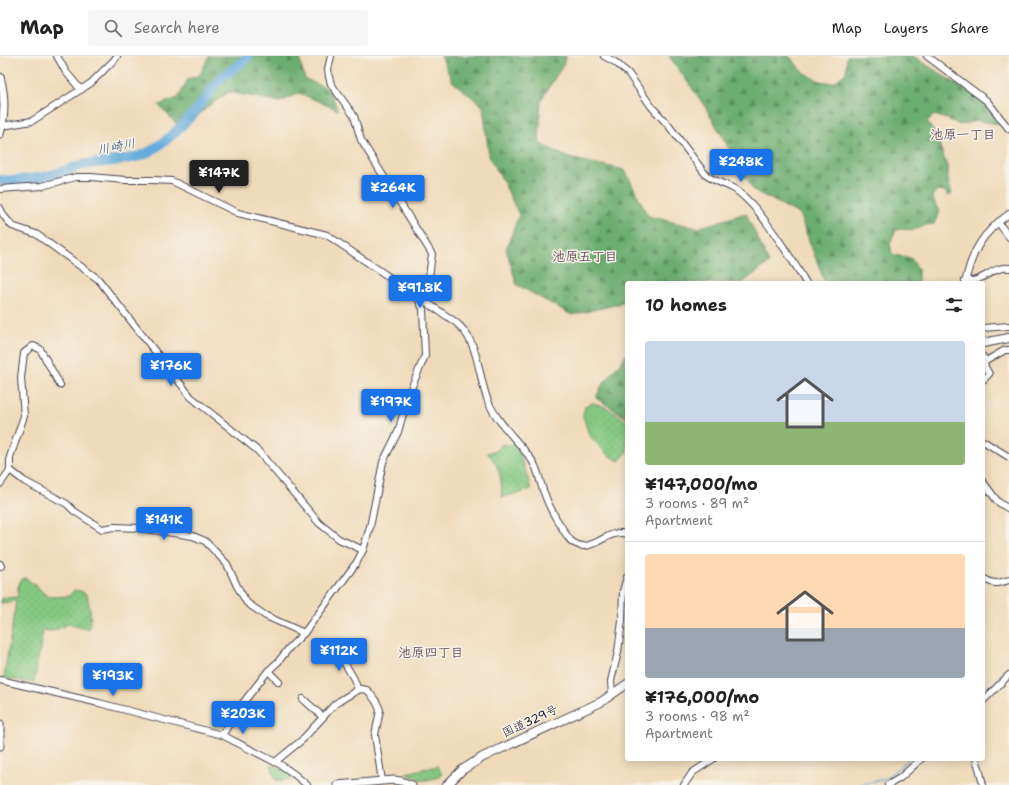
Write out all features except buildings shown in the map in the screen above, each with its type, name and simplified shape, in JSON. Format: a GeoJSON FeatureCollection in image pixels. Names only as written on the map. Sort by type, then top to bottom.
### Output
{"type":"FeatureCollection","features":[{"type":"Feature","properties":{"kind":"highway"},"geometry":{"type":"LineString","coordinates":[[985,343],[1009,338]]}},
{"type":"Feature","properties":{"kind":"highway","name":"国道329号"},"geometry":{"type":"LineString","coordinates":[[447,785],[462,770],[483,756],[601,702],[625,685]]}},
{"type":"Feature","properties":{"kind":"main road"},"geometry":{"type":"LineString","coordinates":[[0,77],[3,98],[1,130]]}},
{"type":"Feature","properties":{"kind":"main road"},"geometry":{"type":"LineString","coordinates":[[0,724],[0,746]]}},
{"type":"Feature","properties":{"kind":"main road"},"geometry":{"type":"LineString","coordinates":[[337,785],[382,781],[395,783],[401,781],[412,785]]}},
{"type":"Feature","properties":{"kind":"street"},"geometry":{"type":"LineString","coordinates":[[57,56],[66,72],[80,90]]}},
{"type":"Feature","properties":{"kind":"street"},"geometry":{"type":"LineString","coordinates":[[1,130],[32,121],[92,83],[117,56]]}},
{"type":"Feature","properties":{"kind":"street"},"geometry":{"type":"LineString","coordinates":[[330,56],[328,77],[331,84],[354,116],[361,140],[432,254],[429,277],[416,296]]}},
{"type":"Feature","properties":{"kind":"street"},"geometry":{"type":"LineString","coordinates":[[604,56],[615,62],[628,73],[650,106],[669,126],[706,175],[734,189],[746,198],[756,209],[791,258],[805,281]]}},
{"type":"Feature","properties":{"kind":"street"},"geometry":{"type":"LineString","coordinates":[[927,56],[987,101],[1009,129]]}},
{"type":"Feature","properties":{"kind":"street"},"geometry":{"type":"LineString","coordinates":[[0,189],[42,186],[76,177],[91,176],[125,180],[172,181],[238,213],[327,235],[461,326],[467,333],[477,358],[485,392],[491,407],[496,417],[534,464],[551,508],[570,541],[576,545],[587,546],[614,533],[625,533]]}},
{"type":"Feature","properties":{"kind":"street"},"geometry":{"type":"LineString","coordinates":[[0,208],[12,226],[36,234],[98,279],[190,397],[258,451],[319,522],[338,539],[362,550]]}},
{"type":"Feature","properties":{"kind":"street"},"geometry":{"type":"LineString","coordinates":[[965,281],[973,256],[981,240],[991,228],[1009,214]]}},
{"type":"Feature","properties":{"kind":"street"},"geometry":{"type":"LineString","coordinates":[[998,222],[1009,237]]}},
{"type":"Feature","properties":{"kind":"street"},"geometry":{"type":"LineString","coordinates":[[972,281],[998,269],[1009,268]]}},
{"type":"Feature","properties":{"kind":"street"},"geometry":{"type":"LineString","coordinates":[[222,735],[243,703],[268,671],[304,633],[357,562],[370,527],[383,462],[398,432],[409,393],[426,356],[424,309],[416,296]]}},
{"type":"Feature","properties":{"kind":"street"},"geometry":{"type":"LineString","coordinates":[[985,328],[1009,326]]}},
{"type":"Feature","properties":{"kind":"street"},"geometry":{"type":"LineString","coordinates":[[0,484],[10,470],[10,457],[24,416],[21,378],[24,353],[33,346],[40,349],[60,386]]}},
{"type":"Feature","properties":{"kind":"street"},"geometry":{"type":"LineString","coordinates":[[985,360],[986,361],[1005,350],[1009,350]]}},
{"type":"Feature","properties":{"kind":"street"},"geometry":{"type":"LineString","coordinates":[[985,367],[989,374],[985,378]]}},
{"type":"Feature","properties":{"kind":"street"},"geometry":{"type":"LineString","coordinates":[[985,442],[1009,457]]}},
{"type":"Feature","properties":{"kind":"street"},"geometry":{"type":"LineString","coordinates":[[10,470],[24,481],[66,504],[102,529],[114,526],[140,528],[193,536],[205,541],[227,564],[247,603],[266,616],[304,633]]}},
{"type":"Feature","properties":{"kind":"street"},"geometry":{"type":"LineString","coordinates":[[985,485],[998,502],[1009,509]]}},
{"type":"Feature","properties":{"kind":"street"},"geometry":{"type":"LineString","coordinates":[[985,579],[997,584],[1009,580]]}},
{"type":"Feature","properties":{"kind":"street"},"geometry":{"type":"LineString","coordinates":[[612,695],[611,681],[618,652],[622,621],[623,591],[625,584]]}},
{"type":"Feature","properties":{"kind":"street"},"geometry":{"type":"LineString","coordinates":[[335,647],[354,679],[358,690]]}},
{"type":"Feature","properties":{"kind":"street"},"geometry":{"type":"LineString","coordinates":[[268,671],[279,682]]}},
{"type":"Feature","properties":{"kind":"street"},"geometry":{"type":"LineString","coordinates":[[985,699],[1009,675]]}},
{"type":"Feature","properties":{"kind":"street"},"geometry":{"type":"LineString","coordinates":[[0,680],[99,703],[222,735],[275,762],[294,774],[307,785]]}},
{"type":"Feature","properties":{"kind":"street"},"geometry":{"type":"LineString","coordinates":[[275,762],[302,740],[335,704],[358,690],[367,690],[377,703],[380,710],[375,735],[382,781]]}},
{"type":"Feature","properties":{"kind":"street"},"geometry":{"type":"LineString","coordinates":[[303,699],[323,717]]}},
{"type":"Feature","properties":{"kind":"street"},"geometry":{"type":"LineString","coordinates":[[684,785],[692,774],[710,761]]}},
{"type":"Feature","properties":{"kind":"street"},"geometry":{"type":"LineString","coordinates":[[888,785],[900,778],[919,761]]}},
{"type":"Feature","properties":{"kind":"street"},"geometry":{"type":"LineString","coordinates":[[977,761],[983,785]]}},
{"type":"Feature","properties":{"kind":"green space"},"geometry":{"type":"Polygon","coordinates":[[[209,56],[301,56],[300,62],[305,79],[329,89],[338,110],[299,93],[280,102],[229,92],[210,105],[182,130],[159,105],[178,98],[188,79],[200,75],[209,56]]]}},
{"type":"Feature","properties":{"kind":"green space"},"geometry":{"type":"Polygon","coordinates":[[[441,56],[566,56],[563,65],[541,100],[539,143],[569,158],[625,170],[648,216],[698,228],[746,213],[769,263],[745,281],[625,281],[625,302],[572,315],[517,285],[506,249],[519,215],[503,181],[489,157],[483,106],[452,81],[441,56]]]}},
{"type":"Feature","properties":{"kind":"green space"},"geometry":{"type":"Polygon","coordinates":[[[669,56],[789,56],[804,73],[820,81],[833,83],[846,73],[847,56],[913,56],[984,102],[1000,124],[976,121],[960,125],[934,115],[927,122],[936,135],[948,169],[948,181],[952,194],[948,196],[945,191],[937,190],[932,196],[939,212],[934,224],[926,225],[913,230],[896,230],[890,243],[892,254],[911,258],[918,269],[918,281],[824,281],[799,214],[753,190],[704,105],[669,56]]]}},
{"type":"Feature","properties":{"kind":"green space"},"geometry":{"type":"Polygon","coordinates":[[[625,357],[625,417],[596,398],[601,387],[625,357]]]}},
{"type":"Feature","properties":{"kind":"green space"},"geometry":{"type":"Polygon","coordinates":[[[592,403],[597,404],[625,420],[625,455],[619,461],[608,455],[589,435],[583,416],[585,406],[592,403]]]}},
{"type":"Feature","properties":{"kind":"green space"},"geometry":{"type":"Polygon","coordinates":[[[514,443],[522,459],[531,489],[518,494],[502,497],[501,479],[498,468],[487,453],[498,450],[502,444],[508,445],[514,443]]]}},
{"type":"Feature","properties":{"kind":"green space"},"geometry":{"type":"Polygon","coordinates":[[[25,578],[49,597],[69,596],[74,590],[81,591],[87,595],[91,616],[89,629],[68,624],[51,631],[43,630],[34,683],[4,678],[16,601],[1,603],[2,598],[18,597],[18,587],[21,579],[25,578]]]}},
{"type":"Feature","properties":{"kind":"green space"},"geometry":{"type":"Polygon","coordinates":[[[271,765],[287,772],[294,779],[276,780],[271,765]]]}},
{"type":"Feature","properties":{"kind":"green space"},"geometry":{"type":"Polygon","coordinates":[[[437,766],[442,774],[428,780],[423,780],[406,774],[406,773],[437,766]]]}},
{"type":"Feature","properties":{"kind":"waterway","name":"川崎川"},"geometry":{"type":"LineString","coordinates":[[0,180],[38,178],[83,165],[126,159],[148,153],[179,128],[198,108],[220,79],[248,56]]}},
{"type":"Feature","properties":{"kind":"waterway"},"geometry":{"type":"LineString","coordinates":[[985,693],[1009,669]]}},
{"type":"Feature","properties":{"kind":"waterway"},"geometry":{"type":"LineString","coordinates":[[859,785],[885,779],[907,761]]}},
{"type":"Feature","properties":{"kind":"district","name":"池原一丁目"},"geometry":{"type":"Point","coordinates":[963,134]}},
{"type":"Feature","properties":{"kind":"district","name":"池原五丁目"},"geometry":{"type":"Point","coordinates":[585,256]}},
{"type":"Feature","properties":{"kind":"district","name":"池原四丁目"},"geometry":{"type":"Point","coordinates":[431,652]}}]}
